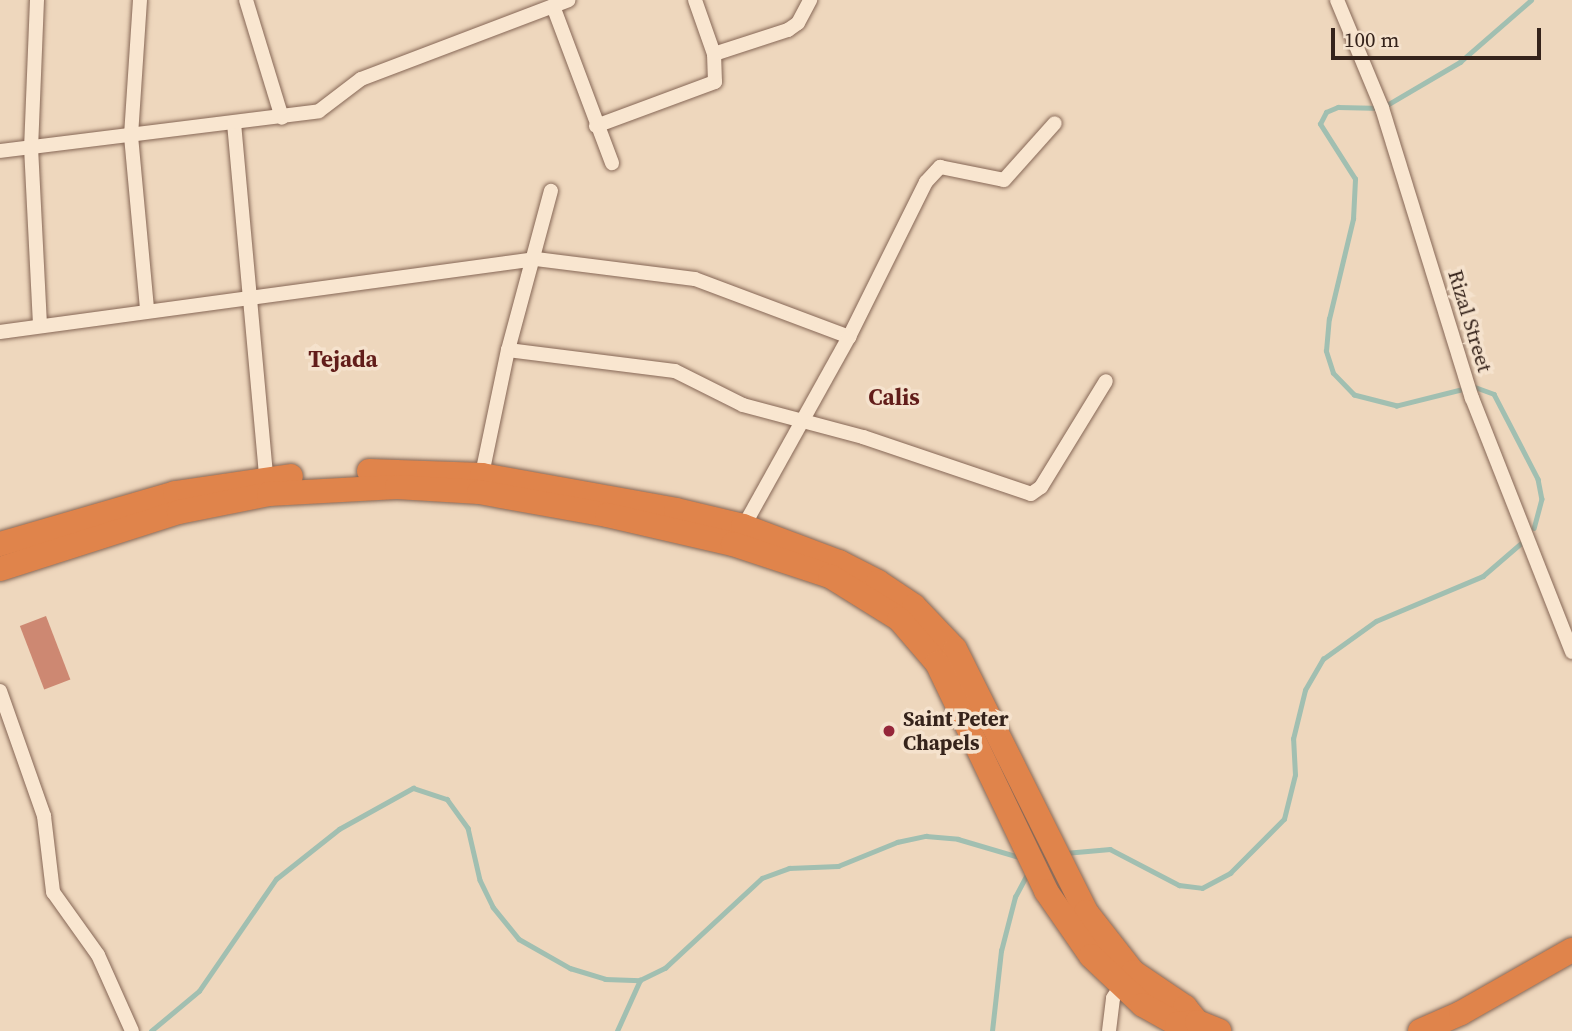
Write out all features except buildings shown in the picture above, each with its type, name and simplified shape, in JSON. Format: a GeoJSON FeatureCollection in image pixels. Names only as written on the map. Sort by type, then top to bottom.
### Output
{"type":"FeatureCollection","features":[{"type":"Feature","properties":{"kind":"highway"},"geometry":{"type":"LineString","coordinates":[[0,544],[175,493],[268,486],[397,487],[480,483],[607,515],[738,535],[839,562],[914,606],[955,649],[1086,912],[1127,979]]}},
{"type":"Feature","properties":{"kind":"highway"},"geometry":{"type":"LineString","coordinates":[[0,569],[268,486]]}},
{"type":"Feature","properties":{"kind":"highway"},"geometry":{"type":"LineString","coordinates":[[738,535],[830,576],[900,619],[925,646],[956,696],[1046,891],[1065,923],[1127,979],[1185,1007],[1208,1026]]}},
{"type":"Feature","properties":{"kind":"highway"},"geometry":{"type":"LineString","coordinates":[[1420,1031],[1461,1013],[1572,950]]}},
{"type":"Feature","properties":{"kind":"street"},"geometry":{"type":"LineString","coordinates":[[37,0],[31,147],[40,326]]}},
{"type":"Feature","properties":{"kind":"street"},"geometry":{"type":"LineString","coordinates":[[139,0],[131,136],[147,310]]}},
{"type":"Feature","properties":{"kind":"street"},"geometry":{"type":"LineString","coordinates":[[246,0],[282,118]]}},
{"type":"Feature","properties":{"kind":"street"},"geometry":{"type":"LineString","coordinates":[[0,151],[282,118],[319,111],[361,79],[569,0]]}},
{"type":"Feature","properties":{"kind":"street"},"geometry":{"type":"LineString","coordinates":[[596,126],[711,85],[718,75],[714,54],[695,0]]}},
{"type":"Feature","properties":{"kind":"street"},"geometry":{"type":"LineString","coordinates":[[714,54],[788,30],[798,23],[810,0]]}},
{"type":"Feature","properties":{"kind":"street","name":"Rizal Street"},"geometry":{"type":"LineString","coordinates":[[1337,0],[1382,108],[1472,398],[1572,652]]}},
{"type":"Feature","properties":{"kind":"street"},"geometry":{"type":"LineString","coordinates":[[553,6],[612,163]]}},
{"type":"Feature","properties":{"kind":"street"},"geometry":{"type":"LineString","coordinates":[[234,123],[247,297],[268,486]]}},
{"type":"Feature","properties":{"kind":"street"},"geometry":{"type":"LineString","coordinates":[[738,535],[800,420],[849,337],[933,173],[951,167],[1004,180],[1055,123]]}},
{"type":"Feature","properties":{"kind":"street"},"geometry":{"type":"LineString","coordinates":[[480,483],[508,350],[536,259],[551,191]]}},
{"type":"Feature","properties":{"kind":"street"},"geometry":{"type":"LineString","coordinates":[[0,332],[536,259],[695,279],[849,337]]}},
{"type":"Feature","properties":{"kind":"street"},"geometry":{"type":"LineString","coordinates":[[508,350],[675,371],[743,405],[967,470],[1031,494],[1041,487],[1106,381]]}},
{"type":"Feature","properties":{"kind":"street"},"geometry":{"type":"LineString","coordinates":[[0,691],[44,816],[53,892],[98,955],[132,1031]]}},
{"type":"Feature","properties":{"kind":"street"},"geometry":{"type":"LineString","coordinates":[[1108,1031],[1108,1014],[1127,979]]}},
{"type":"Feature","properties":{"kind":"waterway"},"geometry":{"type":"LineString","coordinates":[[1461,390],[1397,406],[1354,395],[1333,373],[1326,351],[1329,319],[1353,219],[1355,179],[1320,124],[1326,112],[1338,107],[1382,108],[1460,62],[1531,0]]}},
{"type":"Feature","properties":{"kind":"waterway"},"geometry":{"type":"LineString","coordinates":[[1475,387],[1494,394],[1538,479],[1542,499],[1534,528]]}},
{"type":"Feature","properties":{"kind":"waterway"},"geometry":{"type":"LineString","coordinates":[[1065,853],[1110,849],[1179,885],[1202,888],[1230,873],[1284,819],[1295,775],[1293,739],[1305,690],[1323,659],[1376,621],[1483,576],[1520,544]]}},
{"type":"Feature","properties":{"kind":"waterway"},"geometry":{"type":"LineString","coordinates":[[151,1031],[199,991],[276,879],[339,829],[413,788],[447,799],[468,828],[480,880],[493,907],[519,939],[570,968],[605,979],[640,980],[665,968],[762,878],[789,868],[838,866],[897,842],[926,836],[958,839],[1022,858]]}},
{"type":"Feature","properties":{"kind":"waterway"},"geometry":{"type":"LineString","coordinates":[[992,1031],[1001,951],[1015,897],[1027,874]]}},
{"type":"Feature","properties":{"kind":"waterway"},"geometry":{"type":"LineString","coordinates":[[617,1031],[640,980]]}},
{"type":"Feature","properties":{"kind":"place","name":"Saint Peter Chapels"},"geometry":{"type":"Point","coordinates":[889,731]}},
{"type":"Feature","properties":{"kind":"district","name":"Tejada"},"geometry":{"type":"Point","coordinates":[343,359]}},
{"type":"Feature","properties":{"kind":"district","name":"Calis"},"geometry":{"type":"Point","coordinates":[894,397]}}]}
